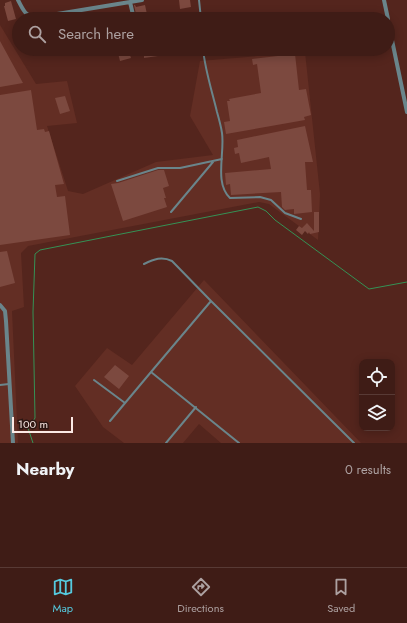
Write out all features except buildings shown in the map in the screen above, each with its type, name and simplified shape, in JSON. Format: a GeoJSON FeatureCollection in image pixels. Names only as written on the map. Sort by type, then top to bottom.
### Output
{"type":"FeatureCollection","features":[{"type":"Feature","properties":{"kind":"street"},"geometry":{"type":"LineString","coordinates":[[18,0],[25,12]]}},
{"type":"Feature","properties":{"kind":"street"},"geometry":{"type":"LineString","coordinates":[[69,12],[142,0]]}},
{"type":"Feature","properties":{"kind":"street"},"geometry":{"type":"LineString","coordinates":[[384,0],[386,12]]}},
{"type":"Feature","properties":{"kind":"street"},"geometry":{"type":"LineString","coordinates":[[130,2],[132,12]]}},
{"type":"Feature","properties":{"kind":"street"},"geometry":{"type":"LineString","coordinates":[[395,54],[407,112]]}},
{"type":"Feature","properties":{"kind":"street"},"geometry":{"type":"LineString","coordinates":[[0,305],[5,311],[13,443]]}},
{"type":"Feature","properties":{"kind":"lane"},"geometry":{"type":"LineString","coordinates":[[199,0],[200,12]]}},
{"type":"Feature","properties":{"kind":"lane"},"geometry":{"type":"LineString","coordinates":[[204,56],[222,132],[223,152],[220,174],[227,195],[230,198],[260,198],[271,200],[285,213],[301,219]]}},
{"type":"Feature","properties":{"kind":"lane"},"geometry":{"type":"LineString","coordinates":[[118,181],[158,168],[180,168],[222,159]]}},
{"type":"Feature","properties":{"kind":"lane"},"geometry":{"type":"LineString","coordinates":[[171,212],[214,161]]}},
{"type":"Feature","properties":{"kind":"lane"},"geometry":{"type":"LineString","coordinates":[[144,264],[158,258],[165,258],[172,261],[354,443]]}},
{"type":"Feature","properties":{"kind":"lane"},"geometry":{"type":"LineString","coordinates":[[110,421],[211,300]]}},
{"type":"Feature","properties":{"kind":"lane"},"geometry":{"type":"LineString","coordinates":[[152,372],[239,443]]}},
{"type":"Feature","properties":{"kind":"lane"},"geometry":{"type":"LineString","coordinates":[[94,380],[125,403]]}},
{"type":"Feature","properties":{"kind":"lane"},"geometry":{"type":"LineString","coordinates":[[0,385],[9,384]]}},
{"type":"Feature","properties":{"kind":"lane"},"geometry":{"type":"LineString","coordinates":[[166,443],[196,408]]}},
{"type":"Feature","properties":{"kind":"shaded area"},"geometry":{"type":"Polygon","coordinates":[[[0,25],[12,45],[12,56],[19,56],[36,84],[67,81],[77,123],[47,126],[68,191],[83,194],[156,162],[213,155],[190,116],[200,61],[258,56],[305,56],[320,194],[318,240],[269,204],[259,202],[28,246],[21,253],[24,307],[12,311],[18,443],[0,443],[0,25]]]}},
{"type":"Feature","properties":{"kind":"shaded area"},"geometry":{"type":"Polygon","coordinates":[[[204,280],[361,443],[221,443],[199,424],[183,443],[124,443],[103,427],[75,386],[107,348],[132,365],[204,280]]]}},
{"type":"Feature","properties":{"kind":"waterway"},"geometry":{"type":"LineString","coordinates":[[33,443],[28,428],[35,418],[33,312],[35,254],[40,250],[258,207],[266,211],[275,220],[369,289],[407,282]]}}]}
